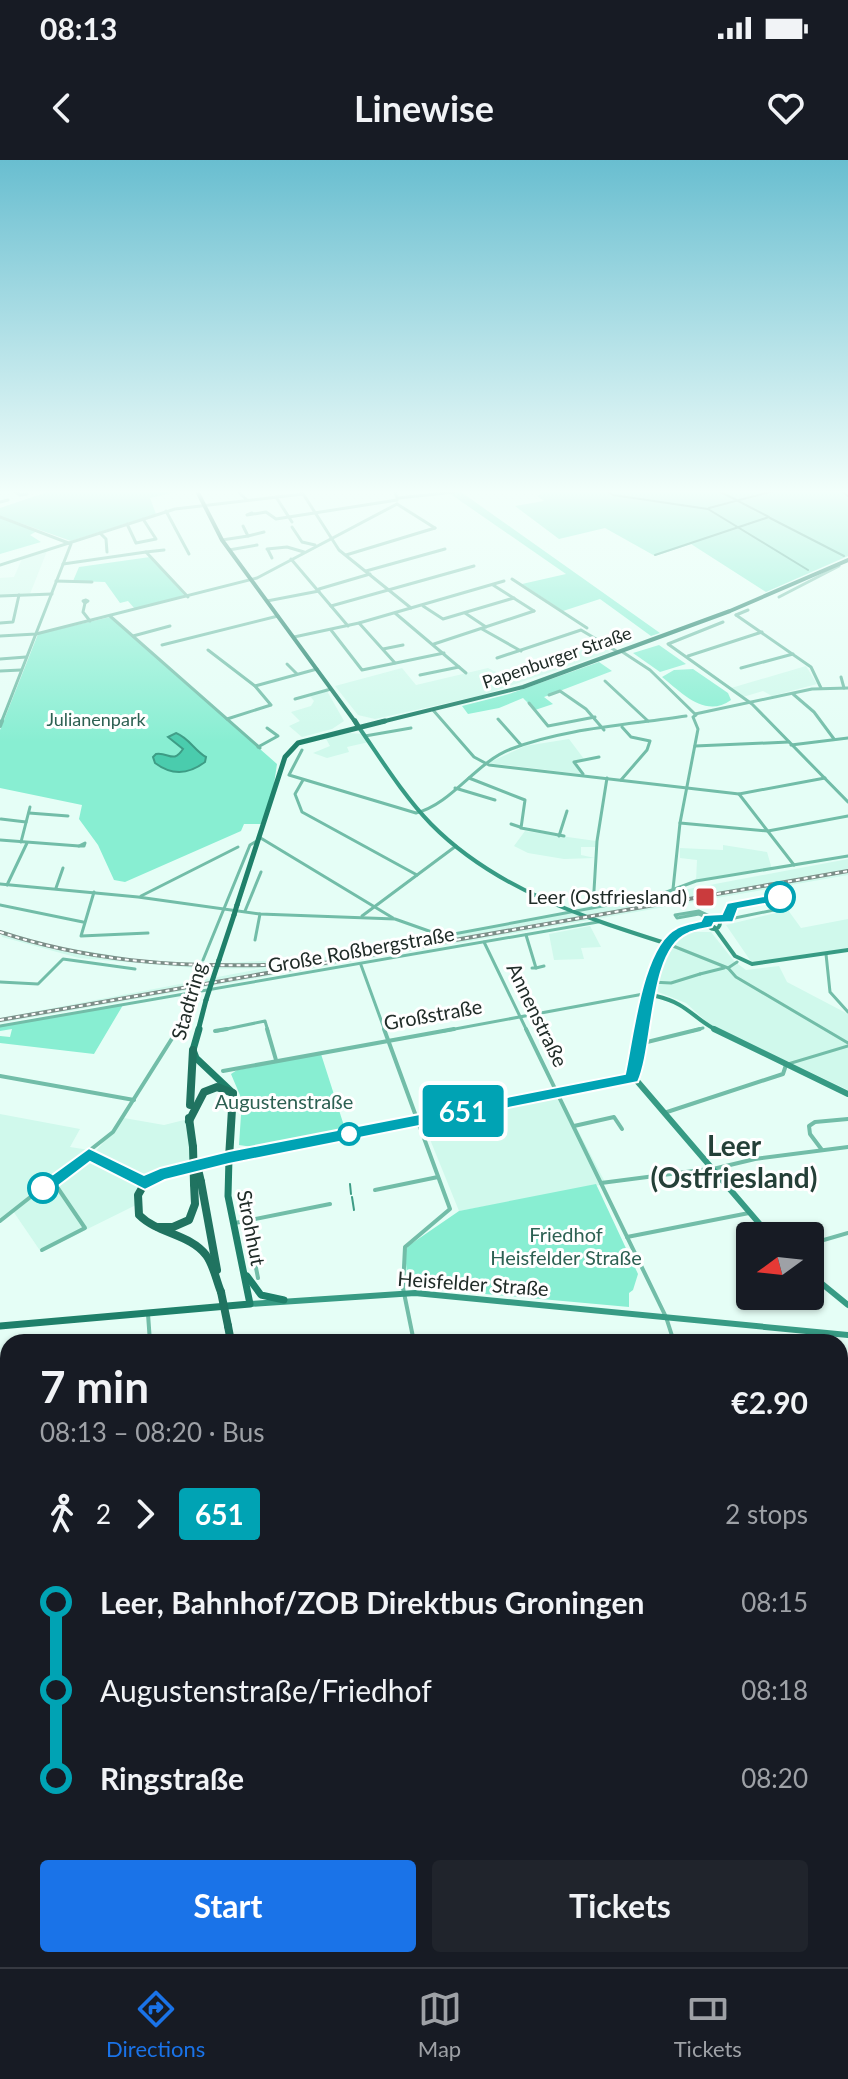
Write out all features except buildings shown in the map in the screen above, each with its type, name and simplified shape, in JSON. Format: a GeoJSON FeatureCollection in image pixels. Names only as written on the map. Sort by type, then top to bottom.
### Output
{"type":"FeatureCollection","features":[{"type":"Feature","properties":{"kind":"highway","name":"Stadtring"},"geometry":{"type":"LineString","coordinates":[[193,1050],[189,1121],[197,1183]]}},
{"type":"Feature","properties":{"kind":"highway"},"geometry":{"type":"LineString","coordinates":[[189,1121],[195,1099],[206,1089],[224,1087],[233,1093],[229,1158]]}},
{"type":"Feature","properties":{"kind":"highway"},"geometry":{"type":"LineString","coordinates":[[145,1183],[136,1203],[145,1222],[198,1247],[211,1265],[221,1292]]}},
{"type":"Feature","properties":{"kind":"highway"},"geometry":{"type":"LineString","coordinates":[[145,1222],[167,1228],[189,1220],[195,1204],[197,1183]]}},
{"type":"Feature","properties":{"kind":"highway"},"geometry":{"type":"LineString","coordinates":[[197,1183],[230,1334]]}},
{"type":"Feature","properties":{"kind":"main road"},"geometry":{"type":"LineString","coordinates":[[246,573],[422,812],[456,846],[538,898],[598,922],[668,944]]}},
{"type":"Feature","properties":{"kind":"main road","name":"Papenburger Straße"},"geometry":{"type":"LineString","coordinates":[[358,726],[518,688],[749,604],[818,573]]}},
{"type":"Feature","properties":{"kind":"main road"},"geometry":{"type":"LineString","coordinates":[[350,714],[379,722]]}},
{"type":"Feature","properties":{"kind":"main road"},"geometry":{"type":"LineString","coordinates":[[337,731],[347,723],[350,714]]}},
{"type":"Feature","properties":{"kind":"main road","name":"Stadtring"},"geometry":{"type":"LineString","coordinates":[[193,1050],[232,909],[287,753],[306,739],[358,726]]}},
{"type":"Feature","properties":{"kind":"main road"},"geometry":{"type":"LineString","coordinates":[[757,1222],[632,1078],[658,958],[679,932],[707,924],[710,918],[718,925],[722,937],[739,961],[763,965],[848,950]]}},
{"type":"Feature","properties":{"kind":"main road"},"geometry":{"type":"LineString","coordinates":[[650,988],[656,996],[680,1002],[704,1024],[848,1094]]}},
{"type":"Feature","properties":{"kind":"main road"},"geometry":{"type":"LineString","coordinates":[[647,1002],[656,996]]}},
{"type":"Feature","properties":{"kind":"main road"},"geometry":{"type":"LineString","coordinates":[[193,1050],[203,1069],[233,1093]]}},
{"type":"Feature","properties":{"kind":"main road"},"geometry":{"type":"LineString","coordinates":[[145,1183],[160,1174],[229,1158]]}},
{"type":"Feature","properties":{"kind":"main road","name":"Strohhut"},"geometry":{"type":"LineString","coordinates":[[229,1158],[227,1187],[250,1304]]}},
{"type":"Feature","properties":{"kind":"main road"},"geometry":{"type":"LineString","coordinates":[[241,1262],[256,1291],[284,1300]]}},
{"type":"Feature","properties":{"kind":"main road"},"geometry":{"type":"LineString","coordinates":[[824,1285],[848,1305]]}},
{"type":"Feature","properties":{"kind":"main road","name":"Heisfelder Straße"},"geometry":{"type":"LineString","coordinates":[[0,1326],[404,1292],[838,1334]]}},
{"type":"Feature","properties":{"kind":"street"},"geometry":{"type":"LineString","coordinates":[[0,726],[59,573]]}},
{"type":"Feature","properties":{"kind":"street"},"geometry":{"type":"LineString","coordinates":[[166,573],[188,597]]}},
{"type":"Feature","properties":{"kind":"street"},"geometry":{"type":"LineString","coordinates":[[0,637],[36,634],[90,621],[251,580],[264,573]]}},
{"type":"Feature","properties":{"kind":"street"},"geometry":{"type":"LineString","coordinates":[[304,573],[348,626]]}},
{"type":"Feature","properties":{"kind":"street"},"geometry":{"type":"LineString","coordinates":[[267,601],[319,590],[367,573]]}},
{"type":"Feature","properties":{"kind":"street"},"geometry":{"type":"LineString","coordinates":[[368,573],[411,608]]}},
{"type":"Feature","properties":{"kind":"street"},"geometry":{"type":"LineString","coordinates":[[331,606],[448,573]]}},
{"type":"Feature","properties":{"kind":"street"},"geometry":{"type":"LineString","coordinates":[[779,597],[825,573]]}},
{"type":"Feature","properties":{"kind":"street"},"geometry":{"type":"LineString","coordinates":[[497,658],[587,628],[512,579]]}},
{"type":"Feature","properties":{"kind":"street"},"geometry":{"type":"LineString","coordinates":[[56,581],[92,582]]}},
{"type":"Feature","properties":{"kind":"street"},"geometry":{"type":"LineString","coordinates":[[295,638],[504,581]]}},
{"type":"Feature","properties":{"kind":"street"},"geometry":{"type":"LineString","coordinates":[[434,644],[534,611],[493,585]]}},
{"type":"Feature","properties":{"kind":"street"},"geometry":{"type":"LineString","coordinates":[[0,596],[52,594]]}},
{"type":"Feature","properties":{"kind":"street"},"geometry":{"type":"LineString","coordinates":[[0,623],[13,622],[19,595]]}},
{"type":"Feature","properties":{"kind":"street"},"geometry":{"type":"LineString","coordinates":[[422,605],[443,619],[514,598]]}},
{"type":"Feature","properties":{"kind":"street"},"geometry":{"type":"LineString","coordinates":[[85,603],[83,612],[90,621]]}},
{"type":"Feature","properties":{"kind":"street"},"geometry":{"type":"LineString","coordinates":[[748,610],[736,615],[811,667],[821,688]]}},
{"type":"Feature","properties":{"kind":"street"},"geometry":{"type":"LineString","coordinates":[[395,613],[466,673]]}},
{"type":"Feature","properties":{"kind":"street"},"geometry":{"type":"LineString","coordinates":[[465,613],[521,651]]}},
{"type":"Feature","properties":{"kind":"street"},"geometry":{"type":"LineString","coordinates":[[110,616],[259,748],[278,736],[267,728]]}},
{"type":"Feature","properties":{"kind":"street"},"geometry":{"type":"LineString","coordinates":[[162,645],[278,616]]}},
{"type":"Feature","properties":{"kind":"street"},"geometry":{"type":"LineString","coordinates":[[359,623],[396,663]]}},
{"type":"Feature","properties":{"kind":"street"},"geometry":{"type":"LineString","coordinates":[[720,625],[668,642],[752,704],[848,802]]}},
{"type":"Feature","properties":{"kind":"street"},"geometry":{"type":"LineString","coordinates":[[133,636],[170,626]]}},
{"type":"Feature","properties":{"kind":"street"},"geometry":{"type":"LineString","coordinates":[[331,630],[362,670],[444,653]]}},
{"type":"Feature","properties":{"kind":"street"},"geometry":{"type":"LineString","coordinates":[[581,630],[650,670],[698,724],[680,823],[673,889]]}},
{"type":"Feature","properties":{"kind":"street"},"geometry":{"type":"LineString","coordinates":[[687,657],[762,632]]}},
{"type":"Feature","properties":{"kind":"street"},"geometry":{"type":"LineString","coordinates":[[383,649],[403,645]]}},
{"type":"Feature","properties":{"kind":"street"},"geometry":{"type":"LineString","coordinates":[[208,650],[255,686],[272,706],[227,719]]}},
{"type":"Feature","properties":{"kind":"street"},"geometry":{"type":"LineString","coordinates":[[741,668],[793,654]]}},
{"type":"Feature","properties":{"kind":"street"},"geometry":{"type":"LineString","coordinates":[[0,659],[26,657]]}},
{"type":"Feature","properties":{"kind":"street"},"geometry":{"type":"LineString","coordinates":[[287,664],[297,674]]}},
{"type":"Feature","properties":{"kind":"street"},"geometry":{"type":"LineString","coordinates":[[420,675],[459,667]]}},
{"type":"Feature","properties":{"kind":"street"},"geometry":{"type":"LineString","coordinates":[[255,686],[317,669]]}},
{"type":"Feature","properties":{"kind":"street"},"geometry":{"type":"LineString","coordinates":[[0,671],[21,670]]}},
{"type":"Feature","properties":{"kind":"street"},"geometry":{"type":"LineString","coordinates":[[302,750],[288,773],[402,811],[422,812],[469,778],[484,763],[521,745],[752,704],[821,688],[846,688],[841,677]]}},
{"type":"Feature","properties":{"kind":"street"},"geometry":{"type":"LineString","coordinates":[[605,681],[648,721]]}},
{"type":"Feature","properties":{"kind":"street"},"geometry":{"type":"LineString","coordinates":[[295,699],[331,689]]}},
{"type":"Feature","properties":{"kind":"street"},"geometry":{"type":"LineString","coordinates":[[549,695],[560,691],[595,717],[604,730]]}},
{"type":"Feature","properties":{"kind":"street"},"geometry":{"type":"LineString","coordinates":[[793,694],[814,712],[834,739]]}},
{"type":"Feature","properties":{"kind":"street"},"geometry":{"type":"LineString","coordinates":[[529,703],[548,726],[595,717]]}},
{"type":"Feature","properties":{"kind":"street"},"geometry":{"type":"LineString","coordinates":[[433,710],[484,763],[739,794],[825,778]]}},
{"type":"Feature","properties":{"kind":"street"},"geometry":{"type":"LineString","coordinates":[[498,719],[521,745]]}},
{"type":"Feature","properties":{"kind":"street"},"geometry":{"type":"LineString","coordinates":[[621,780],[650,743],[647,739],[631,737],[622,727]]}},
{"type":"Feature","properties":{"kind":"street"},"geometry":{"type":"LineString","coordinates":[[365,736],[411,728]]}},
{"type":"Feature","properties":{"kind":"street"},"geometry":{"type":"LineString","coordinates":[[695,746],[848,738]]}},
{"type":"Feature","properties":{"kind":"street"},"geometry":{"type":"LineString","coordinates":[[583,775],[574,762],[599,757]]}},
{"type":"Feature","properties":{"kind":"street"},"geometry":{"type":"LineString","coordinates":[[469,778],[525,800],[527,804],[520,827]]}},
{"type":"Feature","properties":{"kind":"street"},"geometry":{"type":"LineString","coordinates":[[593,907],[597,841],[607,778]]}},
{"type":"Feature","properties":{"kind":"street"},"geometry":{"type":"LineString","coordinates":[[303,780],[295,794],[302,812],[417,875]]}},
{"type":"Feature","properties":{"kind":"street"},"geometry":{"type":"LineString","coordinates":[[455,788],[495,800]]}},
{"type":"Feature","properties":{"kind":"street"},"geometry":{"type":"LineString","coordinates":[[739,794],[794,865]]}},
{"type":"Feature","properties":{"kind":"street"},"geometry":{"type":"LineString","coordinates":[[7,885],[24,842],[29,810],[68,816]]}},
{"type":"Feature","properties":{"kind":"street"},"geometry":{"type":"LineString","coordinates":[[511,824],[562,836],[567,811]]}},
{"type":"Feature","properties":{"kind":"street"},"geometry":{"type":"LineString","coordinates":[[680,823],[768,831],[848,816]]}},
{"type":"Feature","properties":{"kind":"street"},"geometry":{"type":"LineString","coordinates":[[1,819],[26,822]]}},
{"type":"Feature","properties":{"kind":"street"},"geometry":{"type":"LineString","coordinates":[[0,840],[79,846]]}},
{"type":"Feature","properties":{"kind":"street"},"geometry":{"type":"LineString","coordinates":[[257,841],[274,846]]}},
{"type":"Feature","properties":{"kind":"street"},"geometry":{"type":"LineString","coordinates":[[203,960],[232,909],[236,883],[250,845],[257,841],[274,846],[395,919],[443,936],[573,913],[656,896],[673,889],[848,856]]}},
{"type":"Feature","properties":{"kind":"street"},"geometry":{"type":"LineString","coordinates":[[360,917],[456,846]]}},
{"type":"Feature","properties":{"kind":"street"},"geometry":{"type":"LineString","coordinates":[[138,897],[238,847]]}},
{"type":"Feature","properties":{"kind":"street"},"geometry":{"type":"LineString","coordinates":[[56,888],[63,868]]}},
{"type":"Feature","properties":{"kind":"street"},"geometry":{"type":"LineString","coordinates":[[245,911],[261,872]]}},
{"type":"Feature","properties":{"kind":"street"},"geometry":{"type":"LineString","coordinates":[[0,884],[138,897],[260,914],[395,919]]}},
{"type":"Feature","properties":{"kind":"street"},"geometry":{"type":"LineString","coordinates":[[94,892],[81,936],[148,933]]}},
{"type":"Feature","properties":{"kind":"street"},"geometry":{"type":"LineString","coordinates":[[0,905],[83,922]]}},
{"type":"Feature","properties":{"kind":"street"},"geometry":{"type":"LineString","coordinates":[[718,925],[784,908]]}},
{"type":"Feature","properties":{"kind":"street"},"geometry":{"type":"LineString","coordinates":[[699,911],[708,917],[699,914],[677,918],[675,915],[699,911]]}},
{"type":"Feature","properties":{"kind":"street"},"geometry":{"type":"LineString","coordinates":[[255,940],[260,914]]}},
{"type":"Feature","properties":{"kind":"street","name":"Große Roßbergstraße"},"geometry":{"type":"LineString","coordinates":[[0,1026],[598,922]]}},
{"type":"Feature","properties":{"kind":"street"},"geometry":{"type":"LineString","coordinates":[[526,935],[534,968],[544,966]]}},
{"type":"Feature","properties":{"kind":"street","name":"Annenstraße"},"geometry":{"type":"LineString","coordinates":[[484,942],[666,1317],[671,1334]]}},
{"type":"Feature","properties":{"kind":"street"},"geometry":{"type":"LineString","coordinates":[[668,944],[728,968],[736,977],[848,1044]]}},
{"type":"Feature","properties":{"kind":"street"},"geometry":{"type":"LineString","coordinates":[[826,954],[830,992],[848,1012]]}},
{"type":"Feature","properties":{"kind":"street"},"geometry":{"type":"LineString","coordinates":[[0,982],[38,984],[63,959],[135,969]]}},
{"type":"Feature","properties":{"kind":"street"},"geometry":{"type":"LineString","coordinates":[[700,974],[728,968],[739,961]]}},
{"type":"Feature","properties":{"kind":"street"},"geometry":{"type":"LineString","coordinates":[[360,964],[450,1212],[404,1246],[404,1292],[412,1334]]}},
{"type":"Feature","properties":{"kind":"street","name":"Großstraße"},"geometry":{"type":"LineString","coordinates":[[223,1071],[519,1015],[650,988],[700,974]]}},
{"type":"Feature","properties":{"kind":"street"},"geometry":{"type":"LineString","coordinates":[[0,1221],[89,1154],[113,1132],[171,1043],[194,994]]}},
{"type":"Feature","properties":{"kind":"street"},"geometry":{"type":"LineString","coordinates":[[215,1031],[265,1021],[276,1060]]}},
{"type":"Feature","properties":{"kind":"street"},"geometry":{"type":"LineString","coordinates":[[637,1045],[703,1028]]}},
{"type":"Feature","properties":{"kind":"street"},"geometry":{"type":"LineString","coordinates":[[661,1114],[783,1074],[788,1064],[848,1044]]}},
{"type":"Feature","properties":{"kind":"street"},"geometry":{"type":"LineString","coordinates":[[0,1076],[134,1100]]}},
{"type":"Feature","properties":{"kind":"street"},"geometry":{"type":"LineString","coordinates":[[229,1158],[632,1078]]}},
{"type":"Feature","properties":{"kind":"street"},"geometry":{"type":"LineString","coordinates":[[574,1126],[614,1117],[622,1129]]}},
{"type":"Feature","properties":{"kind":"street"},"geometry":{"type":"LineString","coordinates":[[822,1150],[810,1134],[809,1126],[815,1122],[848,1119]]}},
{"type":"Feature","properties":{"kind":"street"},"geometry":{"type":"LineString","coordinates":[[601,1183],[848,1147]]}},
{"type":"Feature","properties":{"kind":"street"},"geometry":{"type":"LineString","coordinates":[[89,1154],[145,1183]]}},
{"type":"Feature","properties":{"kind":"street"},"geometry":{"type":"LineString","coordinates":[[375,1190],[438,1177]]}},
{"type":"Feature","properties":{"kind":"street"},"geometry":{"type":"LineString","coordinates":[[42,1250],[85,1228],[53,1181]]}},
{"type":"Feature","properties":{"kind":"street","name":"Strohhut"},"geometry":{"type":"LineString","coordinates":[[241,1192],[258,1278]]}},
{"type":"Feature","properties":{"kind":"street"},"geometry":{"type":"LineString","coordinates":[[233,1224],[330,1204]]}},
{"type":"Feature","properties":{"kind":"street"},"geometry":{"type":"LineString","coordinates":[[627,1237],[749,1213]]}},
{"type":"Feature","properties":{"kind":"street"},"geometry":{"type":"LineString","coordinates":[[824,1240],[848,1233]]}},
{"type":"Feature","properties":{"kind":"street"},"geometry":{"type":"LineString","coordinates":[[148,1314],[149,1334]]}},
{"type":"Feature","properties":{"kind":"shaded area"},"geometry":{"type":"Polygon","coordinates":[[[16,573],[38,573],[30,594],[0,596],[0,578],[14,577],[16,573]]]}},
{"type":"Feature","properties":{"kind":"shaded area"},"geometry":{"type":"Polygon","coordinates":[[[597,641],[610,652],[483,695],[375,719],[358,715],[335,686],[402,668],[416,685],[488,668],[498,673],[597,641]]]}},
{"type":"Feature","properties":{"kind":"shaded area"},"geometry":{"type":"Polygon","coordinates":[[[806,666],[817,684],[772,696],[763,691],[743,697],[731,688],[806,666]]]}},
{"type":"Feature","properties":{"kind":"shaded area"},"geometry":{"type":"Polygon","coordinates":[[[327,691],[344,721],[332,729],[302,737],[289,726],[300,721],[291,712],[311,706],[314,701],[310,696],[327,691]]]}},
{"type":"Feature","properties":{"kind":"shaded area"},"geometry":{"type":"Polygon","coordinates":[[[176,733],[206,757],[205,762],[180,772],[167,770],[155,763],[153,757],[156,754],[173,757],[183,749],[168,737],[176,733]]]}},
{"type":"Feature","properties":{"kind":"shaded area"},"geometry":{"type":"Polygon","coordinates":[[[363,734],[369,742],[347,747],[349,752],[327,758],[313,753],[330,746],[325,737],[363,734]]]}},
{"type":"Feature","properties":{"kind":"shaded area"},"geometry":{"type":"Polygon","coordinates":[[[569,739],[584,759],[573,762],[581,774],[488,763],[525,746],[569,739]]]}},
{"type":"Feature","properties":{"kind":"shaded area"},"geometry":{"type":"Polygon","coordinates":[[[525,831],[596,841],[596,847],[581,847],[581,855],[595,858],[564,859],[528,853],[514,846],[525,831]]]}},
{"type":"Feature","properties":{"kind":"shaded area"},"geometry":{"type":"Polygon","coordinates":[[[723,845],[767,852],[772,869],[696,881],[697,860],[680,858],[680,848],[723,850],[723,845]]]}},
{"type":"Feature","properties":{"kind":"shaded area"},"geometry":{"type":"Polygon","coordinates":[[[848,859],[848,875],[0,1023],[0,1018],[265,968],[206,969],[79,958],[2,937],[0,930],[50,945],[140,960],[211,964],[328,957],[848,859]]]}},
{"type":"Feature","properties":{"kind":"shaded area"},"geometry":{"type":"Polygon","coordinates":[[[788,910],[801,928],[848,919],[848,948],[752,963],[726,925],[788,910]]]}},
{"type":"Feature","properties":{"kind":"shaded area"},"geometry":{"type":"Polygon","coordinates":[[[590,926],[601,947],[581,948],[584,959],[554,960],[549,934],[590,926]]]}},
{"type":"Feature","properties":{"kind":"shaded area"},"geometry":{"type":"Polygon","coordinates":[[[711,932],[734,961],[746,970],[779,966],[787,982],[848,1014],[848,1090],[710,1025],[686,1003],[658,992],[656,987],[665,956],[682,935],[711,932]]]}},
{"type":"Feature","properties":{"kind":"shaded area"},"geometry":{"type":"Polygon","coordinates":[[[559,1094],[606,1184],[459,1211],[423,1122],[559,1094]]]}},
{"type":"Feature","properties":{"kind":"shaded area"},"geometry":{"type":"Polygon","coordinates":[[[0,1114],[80,1129],[70,1147],[96,1151],[124,1118],[164,1125],[188,1119],[192,1166],[153,1177],[136,1205],[41,1252],[13,1211],[0,1220],[0,1114]]]}},
{"type":"Feature","properties":{"kind":"green space"},"geometry":{"type":"Polygon","coordinates":[[[76,573],[165,573],[186,597],[135,609],[128,601],[120,603],[105,582],[73,581],[76,573]]]}},
{"type":"Feature","properties":{"kind":"green space"},"geometry":{"type":"Polygon","coordinates":[[[576,573],[660,633],[651,636],[600,599],[563,611],[522,584],[576,573]]]}},
{"type":"Feature","properties":{"kind":"green space"},"geometry":{"type":"Polygon","coordinates":[[[737,573],[809,573],[766,592],[737,573]]]}},
{"type":"Feature","properties":{"kind":"green space","name":"Julianenpark"},"geometry":{"type":"Polygon","coordinates":[[[110,617],[277,764],[273,791],[261,824],[244,824],[241,831],[125,882],[114,880],[98,845],[79,819],[82,805],[0,788],[0,730],[38,634],[110,617]]]}},
{"type":"Feature","properties":{"kind":"green space"},"geometry":{"type":"Polygon","coordinates":[[[659,645],[686,664],[660,672],[633,653],[659,645]]]}},
{"type":"Feature","properties":{"kind":"green space"},"geometry":{"type":"Polygon","coordinates":[[[599,662],[612,671],[544,697],[553,704],[535,710],[523,698],[499,708],[468,714],[462,706],[509,694],[599,662]]]}},
{"type":"Feature","properties":{"kind":"green space"},"geometry":{"type":"Polygon","coordinates":[[[693,669],[728,693],[731,700],[712,707],[703,705],[685,696],[662,677],[674,670],[693,669]]]}},
{"type":"Feature","properties":{"kind":"green space"},"geometry":{"type":"Polygon","coordinates":[[[123,1005],[94,1054],[0,1043],[0,1036],[10,1037],[12,1029],[0,1031],[0,1026],[123,1005]]]}},
{"type":"Feature","properties":{"kind":"green space","name":"Augustenstraße"},"geometry":{"type":"Polygon","coordinates":[[[321,1054],[346,1132],[260,1148],[239,1145],[242,1100],[231,1074],[237,1070],[321,1054]]]}},
{"type":"Feature","properties":{"kind":"green space","name":"Friedhof Heisfelder Straße"},"geometry":{"type":"Polygon","coordinates":[[[596,1184],[638,1274],[629,1293],[629,1307],[408,1287],[405,1252],[408,1246],[459,1211],[596,1184]]]}},
{"type":"Feature","properties":{"kind":"waterway"},"geometry":{"type":"LineString","coordinates":[[350,1184],[351,1194]]}},
{"type":"Feature","properties":{"kind":"waterway"},"geometry":{"type":"LineString","coordinates":[[352,1197],[354,1210]]}},
{"type":"Feature","properties":{"kind":"railway"},"geometry":{"type":"LineString","coordinates":[[0,1020],[848,871]]}},
{"type":"Feature","properties":{"kind":"railway"},"geometry":{"type":"LineString","coordinates":[[0,932],[98,956],[197,965],[265,965]]}},
{"type":"Feature","properties":{"kind":"bus line","name":"651"},"geometry":{"type":"LineString","coordinates":[[43,1188],[89,1154],[145,1183],[160,1174],[229,1158],[632,1078],[631,1071],[656,965],[673,937],[682,930],[707,924],[709,918],[720,921],[728,919],[732,906],[780,897]]}},
{"type":"Feature","properties":{"kind":"place","name":"Leer (Ostfriesland)"},"geometry":{"type":"Point","coordinates":[705,897]}},
{"type":"Feature","properties":{"kind":"district","name":"Leer (Ostfriesland)"},"geometry":{"type":"Point","coordinates":[734,1162]}}]}
